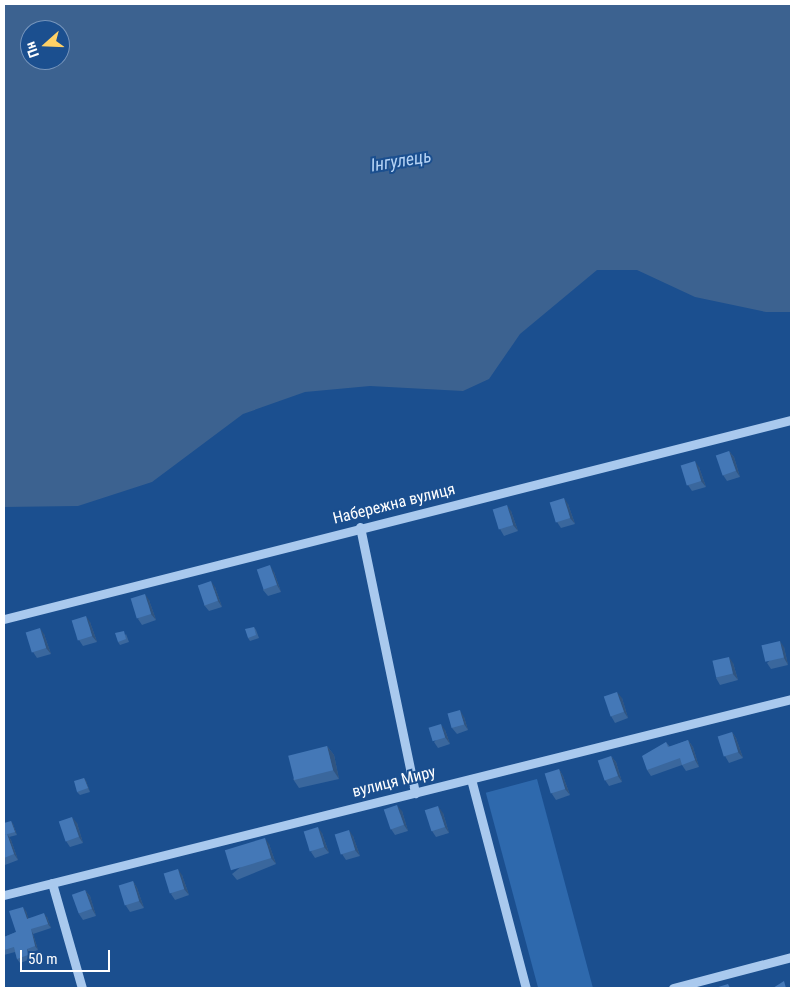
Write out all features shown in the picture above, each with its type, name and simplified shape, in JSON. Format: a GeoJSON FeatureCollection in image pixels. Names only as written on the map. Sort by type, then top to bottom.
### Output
{"type":"FeatureCollection","features":[{"type":"Feature","properties":{"kind":"street","name":"Набережна вулиця"},"geometry":{"type":"LineString","coordinates":[[4,619],[360,527],[791,420]]}},
{"type":"Feature","properties":{"kind":"street"},"geometry":{"type":"LineString","coordinates":[[360,527],[415,793]]}},
{"type":"Feature","properties":{"kind":"street","name":"вулиця Миру"},"geometry":{"type":"LineString","coordinates":[[4,895],[791,699]]}},
{"type":"Feature","properties":{"kind":"street"},"geometry":{"type":"LineString","coordinates":[[471,779],[526,988]]}},
{"type":"Feature","properties":{"kind":"street"},"geometry":{"type":"LineString","coordinates":[[52,883],[82,988]]}},
{"type":"Feature","properties":{"kind":"street"},"geometry":{"type":"LineString","coordinates":[[673,988],[791,957]]}},
{"type":"Feature","properties":{"kind":"shaded area"},"geometry":{"type":"Polygon","coordinates":[[[537,779],[593,988],[538,988],[486,793],[537,779]]]}},
{"type":"Feature","properties":{"kind":"water","name":"Інгулець"},"geometry":{"type":"Polygon","coordinates":[[[4,4],[791,4],[791,312],[766,312],[695,297],[637,270],[597,270],[520,334],[489,379],[463,391],[370,386],[305,392],[243,414],[152,482],[78,506],[4,507],[4,4]]]}},
{"type":"Feature","properties":{"kind":"building"},"geometry":{"type":"Polygon","coordinates":[[[729,451],[736,471],[723,475],[716,456],[729,451]]]}},
{"type":"Feature","properties":{"kind":"building"},"geometry":{"type":"Polygon","coordinates":[[[695,461],[701,481],[687,485],[681,465],[695,461]]]}},
{"type":"Feature","properties":{"kind":"building"},"geometry":{"type":"Polygon","coordinates":[[[564,498],[570,518],[556,522],[550,502],[564,498]]]}},
{"type":"Feature","properties":{"kind":"building"},"geometry":{"type":"Polygon","coordinates":[[[507,505],[513,525],[499,529],[493,509],[507,505]]]}},
{"type":"Feature","properties":{"kind":"building"},"geometry":{"type":"Polygon","coordinates":[[[270,565],[277,585],[264,589],[257,570],[270,565]]]}},
{"type":"Feature","properties":{"kind":"building"},"geometry":{"type":"Polygon","coordinates":[[[211,581],[218,601],[205,605],[198,586],[211,581]]]}},
{"type":"Feature","properties":{"kind":"building"},"geometry":{"type":"Polygon","coordinates":[[[145,594],[151,614],[137,618],[131,598],[145,594]]]}},
{"type":"Feature","properties":{"kind":"building"},"geometry":{"type":"Polygon","coordinates":[[[86,616],[92,636],[78,640],[72,620],[86,616]]]}},
{"type":"Feature","properties":{"kind":"building"},"geometry":{"type":"Polygon","coordinates":[[[254,627],[256,635],[248,638],[245,629],[254,627]]]}},
{"type":"Feature","properties":{"kind":"building"},"geometry":{"type":"Polygon","coordinates":[[[40,628],[46,648],[32,652],[26,632],[40,628]]]}},
{"type":"Feature","properties":{"kind":"building"},"geometry":{"type":"Polygon","coordinates":[[[124,631],[126,639],[118,642],[115,633],[124,631]]]}},
{"type":"Feature","properties":{"kind":"building"},"geometry":{"type":"Polygon","coordinates":[[[780,641],[784,658],[765,662],[761,645],[780,641]]]}},
{"type":"Feature","properties":{"kind":"building"},"geometry":{"type":"Polygon","coordinates":[[[729,657],[733,674],[716,677],[712,661],[729,657]]]}},
{"type":"Feature","properties":{"kind":"building"},"geometry":{"type":"Polygon","coordinates":[[[617,692],[624,712],[611,716],[604,697],[617,692]]]}},
{"type":"Feature","properties":{"kind":"building"},"geometry":{"type":"Polygon","coordinates":[[[460,710],[464,724],[452,728],[448,714],[460,710]]]}},
{"type":"Feature","properties":{"kind":"building"},"geometry":{"type":"Polygon","coordinates":[[[441,724],[445,737],[433,741],[429,728],[441,724]]]}},
{"type":"Feature","properties":{"kind":"building"},"geometry":{"type":"Polygon","coordinates":[[[732,732],[738,752],[724,756],[718,736],[732,732]]]}},
{"type":"Feature","properties":{"kind":"building"},"geometry":{"type":"Polygon","coordinates":[[[688,740],[695,760],[682,765],[680,758],[647,770],[642,756],[666,742],[668,747],[688,740]]]}},
{"type":"Feature","properties":{"kind":"building"},"geometry":{"type":"Polygon","coordinates":[[[327,746],[333,770],[294,780],[288,756],[327,746]]]}},
{"type":"Feature","properties":{"kind":"building"},"geometry":{"type":"Polygon","coordinates":[[[611,756],[618,776],[605,780],[598,761],[611,756]]]}},
{"type":"Feature","properties":{"kind":"building"},"geometry":{"type":"Polygon","coordinates":[[[559,769],[565,789],[551,793],[545,773],[559,769]]]}},
{"type":"Feature","properties":{"kind":"building"},"geometry":{"type":"Polygon","coordinates":[[[84,778],[88,788],[77,792],[74,781],[84,778]]]}},
{"type":"Feature","properties":{"kind":"building"},"geometry":{"type":"Polygon","coordinates":[[[397,805],[404,825],[391,829],[384,810],[397,805]]]}},
{"type":"Feature","properties":{"kind":"building"},"geometry":{"type":"Polygon","coordinates":[[[438,806],[445,827],[431,831],[425,810],[438,806]]]}},
{"type":"Feature","properties":{"kind":"building"},"geometry":{"type":"Polygon","coordinates":[[[72,817],[79,837],[66,841],[59,822],[72,817]]]}},
{"type":"Feature","properties":{"kind":"building"},"geometry":{"type":"Polygon","coordinates":[[[11,821],[15,832],[4,835],[4,823],[11,821]]]}},
{"type":"Feature","properties":{"kind":"building"},"geometry":{"type":"Polygon","coordinates":[[[318,827],[324,847],[310,851],[304,831],[318,827]]]}},
{"type":"Feature","properties":{"kind":"building"},"geometry":{"type":"Polygon","coordinates":[[[349,830],[355,850],[341,854],[335,834],[349,830]]]}},
{"type":"Feature","properties":{"kind":"building"},"geometry":{"type":"Polygon","coordinates":[[[7,834],[14,854],[4,858],[4,835],[7,834]]]}},
{"type":"Feature","properties":{"kind":"building"},"geometry":{"type":"Polygon","coordinates":[[[265,838],[271,858],[231,870],[225,850],[265,838]]]}},
{"type":"Feature","properties":{"kind":"building"},"geometry":{"type":"Polygon","coordinates":[[[178,869],[184,889],[170,893],[164,873],[178,869]]]}},
{"type":"Feature","properties":{"kind":"building"},"geometry":{"type":"Polygon","coordinates":[[[133,881],[139,901],[125,905],[119,885],[133,881]]]}},
{"type":"Feature","properties":{"kind":"building"},"geometry":{"type":"Polygon","coordinates":[[[85,890],[92,909],[79,914],[72,895],[85,890]]]}},
{"type":"Feature","properties":{"kind":"building"},"geometry":{"type":"Polygon","coordinates":[[[23,907],[27,919],[44,913],[48,924],[31,929],[35,946],[27,949],[28,955],[17,959],[14,947],[4,950],[4,937],[16,932],[9,911],[23,907]]]}},
{"type":"Feature","properties":{"kind":"building"},"geometry":{"type":"Polygon","coordinates":[[[784,981],[786,988],[773,988],[784,981]]]}},
{"type":"Feature","properties":{"kind":"building"},"geometry":{"type":"Polygon","coordinates":[[[728,984],[730,988],[715,988],[728,984]]]}}]}
